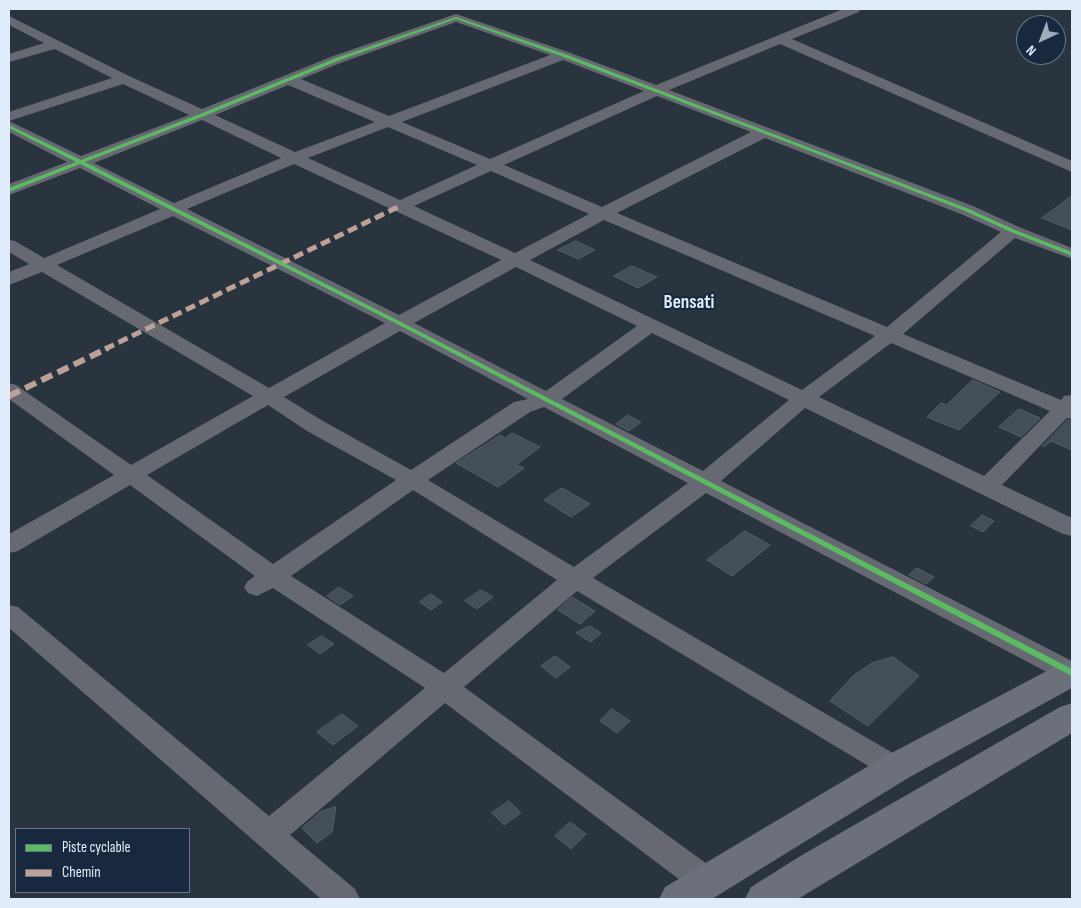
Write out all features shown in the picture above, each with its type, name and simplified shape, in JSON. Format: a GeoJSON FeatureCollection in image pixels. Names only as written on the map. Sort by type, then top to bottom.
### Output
{"type":"FeatureCollection","features":[{"type":"Feature","properties":{"kind":"highway"},"geometry":{"type":"LineString","coordinates":[[693,891],[895,768],[1072,673]]}},
{"type":"Feature","properties":{"kind":"highway"},"geometry":{"type":"LineString","coordinates":[[765,899],[1072,716]]}},
{"type":"Feature","properties":{"kind":"street"},"geometry":{"type":"LineString","coordinates":[[398,207],[654,91],[854,9]]}},
{"type":"Feature","properties":{"kind":"street"},"geometry":{"type":"LineString","coordinates":[[9,190],[290,80],[338,59],[456,18],[563,55],[764,132],[967,210],[1013,231],[1072,254]]}},
{"type":"Feature","properties":{"kind":"street"},"geometry":{"type":"LineString","coordinates":[[9,20],[124,78],[398,207],[516,260],[1072,528]]}},
{"type":"Feature","properties":{"kind":"street"},"geometry":{"type":"LineString","coordinates":[[780,39],[1072,167]]}},
{"type":"Feature","properties":{"kind":"street"},"geometry":{"type":"LineString","coordinates":[[9,58],[56,44]]}},
{"type":"Feature","properties":{"kind":"street"},"geometry":{"type":"LineString","coordinates":[[9,280],[294,158],[563,55]]}},
{"type":"Feature","properties":{"kind":"street"},"geometry":{"type":"LineString","coordinates":[[9,117],[124,78]]}},
{"type":"Feature","properties":{"kind":"street"},"geometry":{"type":"LineString","coordinates":[[290,80],[890,335],[1069,408],[988,487]]}},
{"type":"Feature","properties":{"kind":"street"},"geometry":{"type":"LineString","coordinates":[[9,126],[401,324],[1072,673]]}},
{"type":"Feature","properties":{"kind":"street"},"geometry":{"type":"LineString","coordinates":[[9,545],[268,396],[516,260],[603,213],[764,132]]}},
{"type":"Feature","properties":{"kind":"street"},"geometry":{"type":"LineString","coordinates":[[268,835],[575,579],[704,482],[803,399],[890,335],[1013,231]]}},
{"type":"Feature","properties":{"kind":"street"},"geometry":{"type":"LineString","coordinates":[[9,244],[268,396],[315,426],[412,480],[575,579],[895,768]]}},
{"type":"Feature","properties":{"kind":"street"},"geometry":{"type":"LineString","coordinates":[[265,582],[412,480],[522,407],[547,400],[650,326]]}},
{"type":"Feature","properties":{"kind":"street"},"geometry":{"type":"LineString","coordinates":[[9,389],[130,476],[265,582],[444,687],[693,891]]}},
{"type":"Feature","properties":{"kind":"street"},"geometry":{"type":"LineString","coordinates":[[9,614],[344,899]]}},
{"type":"Feature","properties":{"kind":"building"},"geometry":{"type":"Polygon","coordinates":[[[1072,196],[1072,230],[1042,218],[1072,196]]]}},
{"type":"Feature","properties":{"kind":"building"},"geometry":{"type":"Polygon","coordinates":[[[576,241],[595,250],[578,259],[558,250],[576,241]]]}},
{"type":"Feature","properties":{"kind":"building"},"geometry":{"type":"Polygon","coordinates":[[[632,266],[657,277],[638,288],[614,276],[632,266]]]}},
{"type":"Feature","properties":{"kind":"building"},"geometry":{"type":"Polygon","coordinates":[[[973,380],[1000,392],[959,430],[927,417],[941,403],[946,405],[973,380]]]}},
{"type":"Feature","properties":{"kind":"building"},"geometry":{"type":"Polygon","coordinates":[[[1019,409],[1040,418],[1021,437],[999,427],[1019,409]]]}},
{"type":"Feature","properties":{"kind":"building"},"geometry":{"type":"Polygon","coordinates":[[[628,415],[641,422],[629,431],[616,424],[628,415]]]}},
{"type":"Feature","properties":{"kind":"building"},"geometry":{"type":"Polygon","coordinates":[[[1068,420],[1072,421],[1072,450],[1051,441],[1043,446],[1068,420]]]}},
{"type":"Feature","properties":{"kind":"building"},"geometry":{"type":"Polygon","coordinates":[[[512,433],[540,447],[516,465],[524,468],[498,487],[456,463],[500,435],[505,438],[512,433]]]}},
{"type":"Feature","properties":{"kind":"building"},"geometry":{"type":"Polygon","coordinates":[[[562,488],[590,504],[571,517],[544,500],[562,488]]]}},
{"type":"Feature","properties":{"kind":"building"},"geometry":{"type":"Polygon","coordinates":[[[982,515],[994,521],[983,532],[971,526],[982,515]]]}},
{"type":"Feature","properties":{"kind":"building"},"geometry":{"type":"Polygon","coordinates":[[[745,531],[770,545],[732,576],[707,560],[745,531]]]}},
{"type":"Feature","properties":{"kind":"building"},"geometry":{"type":"Polygon","coordinates":[[[917,568],[934,577],[926,584],[909,575],[917,568]]]}},
{"type":"Feature","properties":{"kind":"building"},"geometry":{"type":"Polygon","coordinates":[[[339,587],[353,596],[340,605],[327,596],[339,587]]]}},
{"type":"Feature","properties":{"kind":"building"},"geometry":{"type":"Polygon","coordinates":[[[481,590],[493,597],[477,609],[465,601],[481,590]]]}},
{"type":"Feature","properties":{"kind":"building"},"geometry":{"type":"Polygon","coordinates":[[[431,594],[442,602],[431,610],[420,602],[431,594]]]}},
{"type":"Feature","properties":{"kind":"building"},"geometry":{"type":"Polygon","coordinates":[[[572,597],[595,611],[580,624],[558,610],[572,597]]]}},
{"type":"Feature","properties":{"kind":"building"},"geometry":{"type":"Polygon","coordinates":[[[590,626],[601,633],[591,642],[576,633],[590,626]]]}},
{"type":"Feature","properties":{"kind":"building"},"geometry":{"type":"Polygon","coordinates":[[[322,636],[334,644],[320,654],[308,645],[322,636]]]}},
{"type":"Feature","properties":{"kind":"building"},"geometry":{"type":"Polygon","coordinates":[[[555,656],[570,667],[556,678],[541,666],[555,656]]]}},
{"type":"Feature","properties":{"kind":"building"},"geometry":{"type":"Polygon","coordinates":[[[893,657],[919,676],[868,726],[830,701],[853,676],[872,663],[893,657]]]}},
{"type":"Feature","properties":{"kind":"building"},"geometry":{"type":"Polygon","coordinates":[[[612,709],[630,721],[617,733],[600,721],[612,709]]]}},
{"type":"Feature","properties":{"kind":"building"},"geometry":{"type":"Polygon","coordinates":[[[342,714],[358,726],[333,745],[317,732],[342,714]]]}},
{"type":"Feature","properties":{"kind":"building"},"geometry":{"type":"Polygon","coordinates":[[[509,801],[521,813],[504,825],[492,813],[509,801]]]}},
{"type":"Feature","properties":{"kind":"building"},"geometry":{"type":"Polygon","coordinates":[[[336,807],[332,832],[317,843],[302,828],[320,812],[336,807]]]}},
{"type":"Feature","properties":{"kind":"building"},"geometry":{"type":"Polygon","coordinates":[[[570,822],[586,834],[571,849],[555,836],[570,822]]]}},
{"type":"Feature","properties":{"kind":"marked path"},"geometry":{"type":"LineString","coordinates":[[9,396],[398,207]]}},
{"type":"Feature","properties":{"kind":"cycle path"},"geometry":{"type":"LineString","coordinates":[[9,190],[202,115],[338,59],[456,18],[563,55],[825,155],[967,210],[1013,231],[1072,254]]}},
{"type":"Feature","properties":{"kind":"cycle path"},"geometry":{"type":"LineString","coordinates":[[9,126],[401,324],[1072,673]]}},
{"type":"Feature","properties":{"kind":"district","name":"Bensati"},"geometry":{"type":"Point","coordinates":[689,303]}}]}
